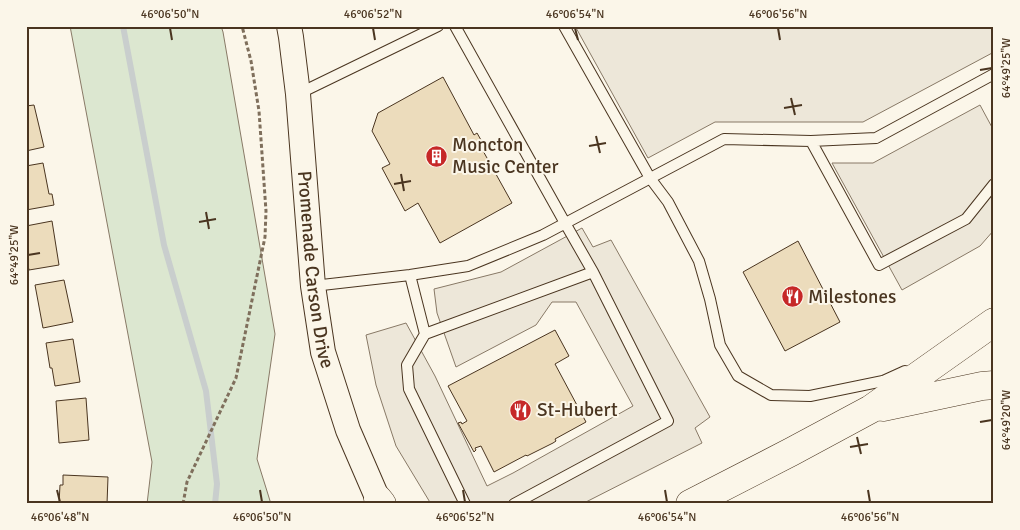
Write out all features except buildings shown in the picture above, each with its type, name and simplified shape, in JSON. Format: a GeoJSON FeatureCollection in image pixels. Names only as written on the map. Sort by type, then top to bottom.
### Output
{"type":"FeatureCollection","features":[{"type":"Feature","properties":{"kind":"highway"},"geometry":{"type":"LineString","coordinates":[[690,504],[715,497],[791,452],[871,409],[994,322]]}},
{"type":"Feature","properties":{"kind":"highway"},"geometry":{"type":"LineString","coordinates":[[871,409],[982,386],[994,386]]}},
{"type":"Feature","properties":{"kind":"street","name":"Promenade Carson Drive"},"geometry":{"type":"LineString","coordinates":[[289,26],[292,37],[298,94],[313,286],[323,352],[348,430],[380,502]]}},
{"type":"Feature","properties":{"kind":"lane"},"geometry":{"type":"LineString","coordinates":[[455,26],[593,272],[668,420],[514,504]]}},
{"type":"Feature","properties":{"kind":"lane"},"geometry":{"type":"LineString","coordinates":[[564,26],[650,178],[668,202],[699,261],[720,345],[738,376],[771,395],[810,396],[883,381],[956,349]]}},
{"type":"Feature","properties":{"kind":"lane"},"geometry":{"type":"LineString","coordinates":[[298,94],[433,27]]}},
{"type":"Feature","properties":{"kind":"lane"},"geometry":{"type":"LineString","coordinates":[[313,286],[410,275],[468,266],[543,235],[724,139],[811,141],[876,138],[994,74]]}},
{"type":"Feature","properties":{"kind":"lane"},"geometry":{"type":"LineString","coordinates":[[811,141],[879,264],[966,219],[994,184]]}},
{"type":"Feature","properties":{"kind":"lane"},"geometry":{"type":"LineString","coordinates":[[465,504],[409,389],[407,365],[425,334],[593,272]]}},
{"type":"Feature","properties":{"kind":"lane"},"geometry":{"type":"LineString","coordinates":[[410,275],[425,334]]}},
{"type":"Feature","properties":{"kind":"path"},"geometry":{"type":"LineString","coordinates":[[183,504],[187,482],[236,378],[265,237],[266,211],[259,111],[251,61],[242,26]]}},
{"type":"Feature","properties":{"kind":"green space"},"geometry":{"type":"Polygon","coordinates":[[[70,26],[221,26],[275,334],[257,459],[271,504],[147,504],[152,462],[70,26]]]}},
{"type":"Feature","properties":{"kind":"shaded area"},"geometry":{"type":"Polygon","coordinates":[[[575,26],[994,26],[994,52],[863,122],[715,122],[648,158],[575,26]]]}},
{"type":"Feature","properties":{"kind":"shaded area"},"geometry":{"type":"Polygon","coordinates":[[[980,105],[994,131],[994,230],[980,246],[902,290],[832,163],[873,163],[980,105]]]}},
{"type":"Feature","properties":{"kind":"shaded area"},"geometry":{"type":"Polygon","coordinates":[[[582,228],[593,247],[611,240],[710,417],[695,428],[702,443],[582,504],[431,504],[396,446],[376,385],[366,335],[406,323],[435,376],[487,486],[633,406],[576,302],[552,302],[536,325],[456,367],[437,313],[434,289],[501,272],[582,228]]]}},
{"type":"Feature","properties":{"kind":"waterway"},"geometry":{"type":"LineString","coordinates":[[123,26],[164,245],[206,391],[217,484],[215,504]]}},
{"type":"Feature","properties":{"kind":"place","name":"Moncton Music Center"},"geometry":{"type":"Point","coordinates":[436,156]}},
{"type":"Feature","properties":{"kind":"place","name":"Milestones"},"geometry":{"type":"Point","coordinates":[792,297]}},
{"type":"Feature","properties":{"kind":"place","name":"St-Hubert"},"geometry":{"type":"Point","coordinates":[521,410]}}]}
